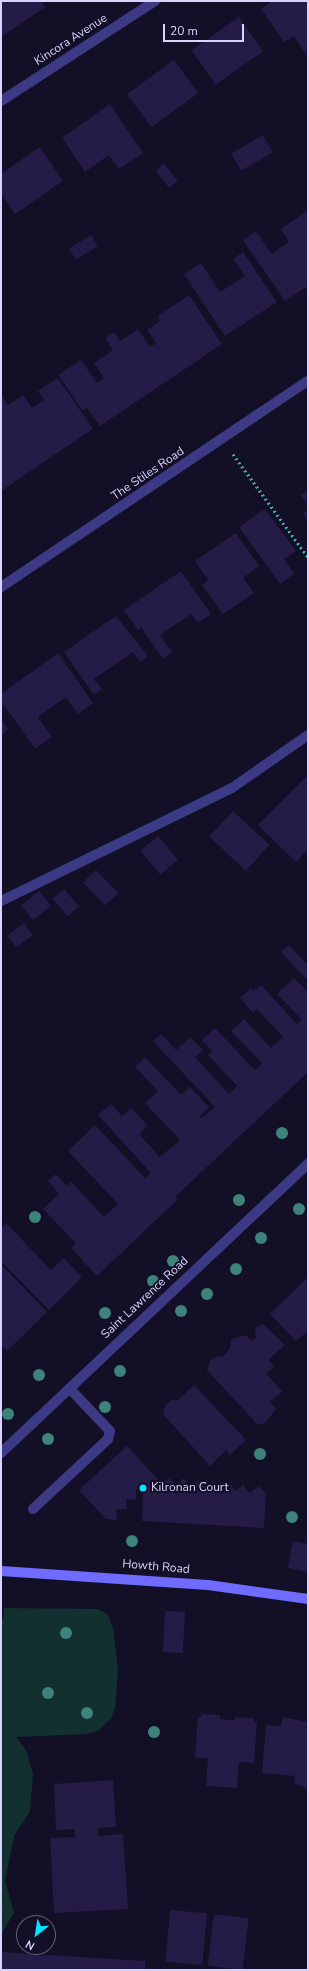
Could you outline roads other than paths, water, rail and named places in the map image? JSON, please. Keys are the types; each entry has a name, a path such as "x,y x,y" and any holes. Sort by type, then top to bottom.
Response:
{"main road":[{"name":"Howth Road","path":"1,1571 208,1585 308,1599"}],"street":[{"name":"Kincora Avenue","path":"1,101 155,1"},
{"name":"The Stiles Road","path":"1,587 223,440 308,381"},
{"path":"1,901 232,788 308,735"},
{"name":"Saint Lawrence Road","path":"1,1453 308,1164"},
{"path":"33,1509 108,1438 110,1431 69,1388"}],"place":[{"name":"Kilronan Court","path":"143,1488"}]}
